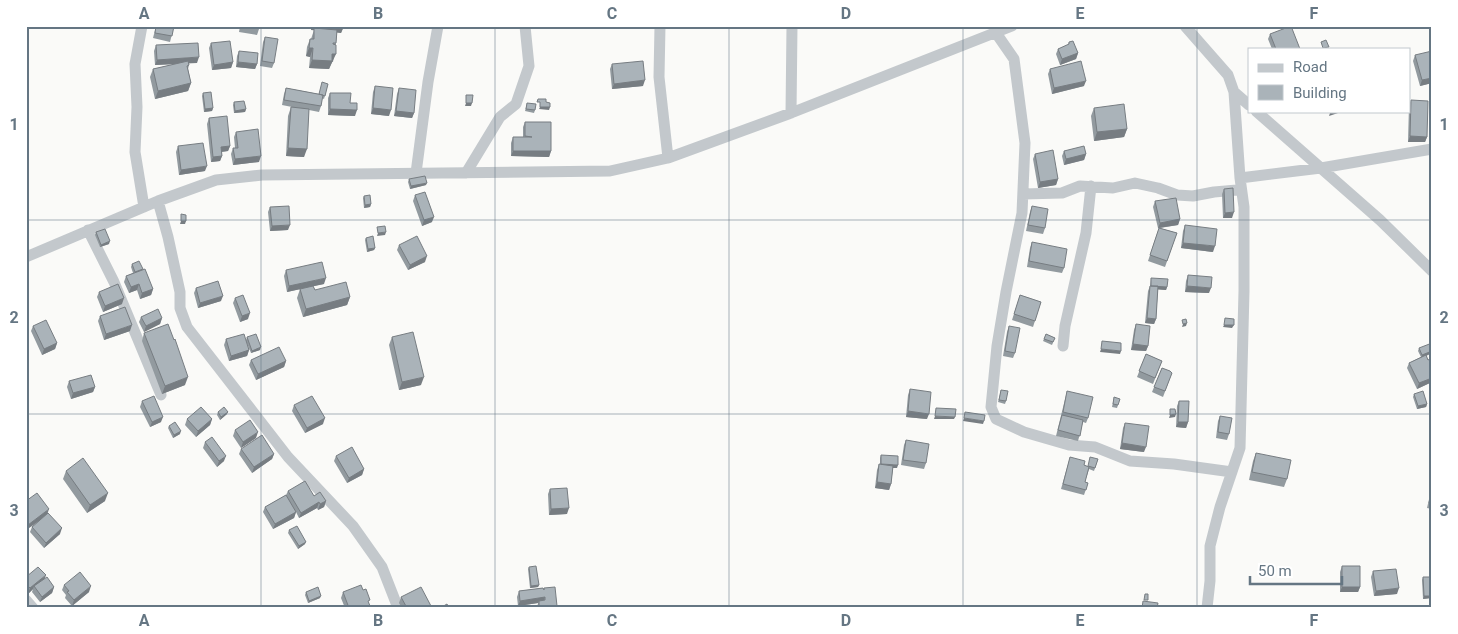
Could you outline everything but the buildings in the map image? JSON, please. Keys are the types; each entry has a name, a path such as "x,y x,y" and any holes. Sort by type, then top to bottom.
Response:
{"street":[{"path":"142,26 135,64 137,107 135,152 144,207"},
{"path":"416,173 428,82 438,26"},
{"path":"466,173 500,117 516,104 529,66 525,26"},
{"path":"660,26 659,77 668,158"},
{"path":"791,113 792,26"},
{"path":"26,257 158,201 216,180 262,175 610,171 668,158 791,113 1012,26"},
{"path":"1185,26 1228,75 1234,92 1240,184 1244,207 1240,448 1220,507 1210,546 1210,581 1207,608"},
{"path":"996,32 1014,59 1025,144 1022,213 997,346 991,407 996,419 1024,432 1069,445 1095,447 1130,461 1174,464 1232,472"},
{"path":"1234,92 1248,104"},
{"path":"1257,112 1380,220 1432,271"},
{"path":"1023,194 1062,193 1080,186 1113,188 1135,183 1158,188 1177,195 1193,196 1240,184 1321,168 1432,149"},
{"path":"1063,346 1065,326 1086,233 1091,186"},
{"path":"158,201 180,292 180,308 188,327 288,457 352,526 382,567 398,608"},
{"path":"88,230 114,282 161,395"},
{"path":"26,600 34,608"}]}
